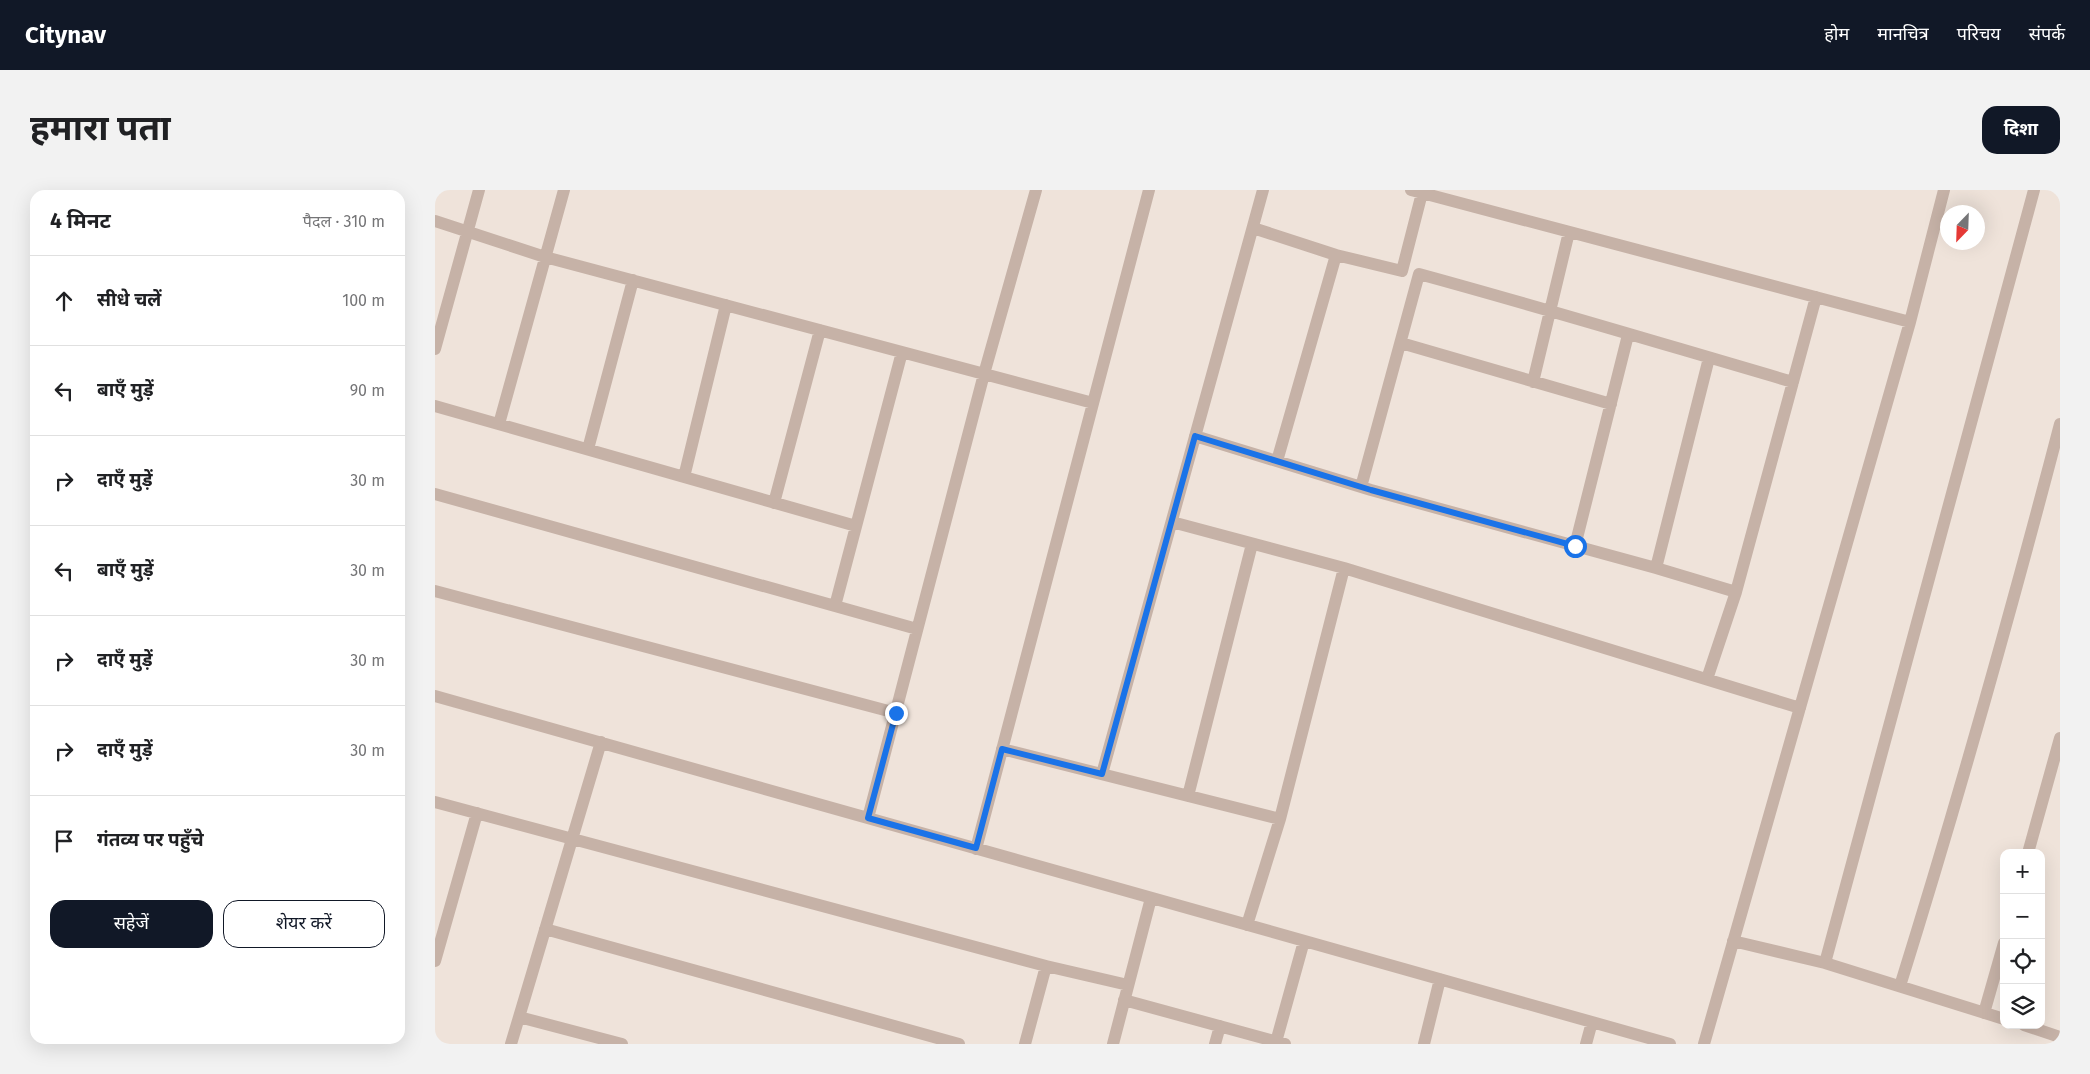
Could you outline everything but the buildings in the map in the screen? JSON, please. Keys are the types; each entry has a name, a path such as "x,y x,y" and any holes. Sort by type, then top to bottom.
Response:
{"street":[{"path":"435,349 479,190"},
{"path":"499,424 564,190"},
{"path":"868,818 984,374 1036,190"},
{"path":"976,848 1149,190"},
{"path":"1102,774 1263,190"},
{"path":"1704,1044 1910,322 1944,190"},
{"path":"1825,962 2034,190"},
{"path":"1253,228 1336,255 1402,271 1416,192 1439,194 1569,232 1910,322"},
{"path":"435,221 468,230 545,257 1093,403"},
{"path":"1533,382 1569,232"},
{"path":"1277,461 1336,255"},
{"path":"1361,487 1419,274 1550,310 1628,335 1793,382"},
{"path":"588,449 633,280"},
{"path":"1707,679 1736,592 1816,298"},
{"path":"684,477 726,305"},
{"path":"774,503 820,330"},
{"path":"1575,546 1628,335"},
{"path":"1401,343 1611,404"},
{"path":"835,606 902,352"},
{"path":"1656,568 1709,358"},
{"path":"435,406 856,526"},
{"path":"1900,986 2022,568 2060,424"},
{"path":"1195,436 1361,487 1656,568 1736,592"},
{"path":"435,494 917,629"},
{"path":"1172,522 1344,568 1800,708"},
{"path":"1187,796 1252,544"},
{"path":"1247,925 1281,819 1344,568"},
{"path":"435,591 896,713"},
{"path":"435,696 1670,1044"},
{"path":"2030,849 2060,738"},
{"path":"511,1044 601,742"},
{"path":"1002,749 1281,819"},
{"path":"435,802 1046,966 1128,985"},
{"path":"435,961 477,813"},
{"path":"1113,1044 1151,898"},
{"path":"545,929 959,1044"},
{"path":"1124,1000 1281,1043 1304,941"},
{"path":"1733,941 1825,962 2000,1018"},
{"path":"1984,1013 2000,957"},
{"path":"1025,1044 1046,966"},
{"path":"1424,1044 1440,979"},
{"path":"519,1017 622,1044"},
{"path":"1586,1044 1592,1022"},
{"path":"1215,1044 1220,1026"},
{"path":"2037,1029 2060,1036"}],"route":[{"path":"896,713 868,818 976,848 1002,749 1102,774 1195,436 1371,490 1575,546"}]}
